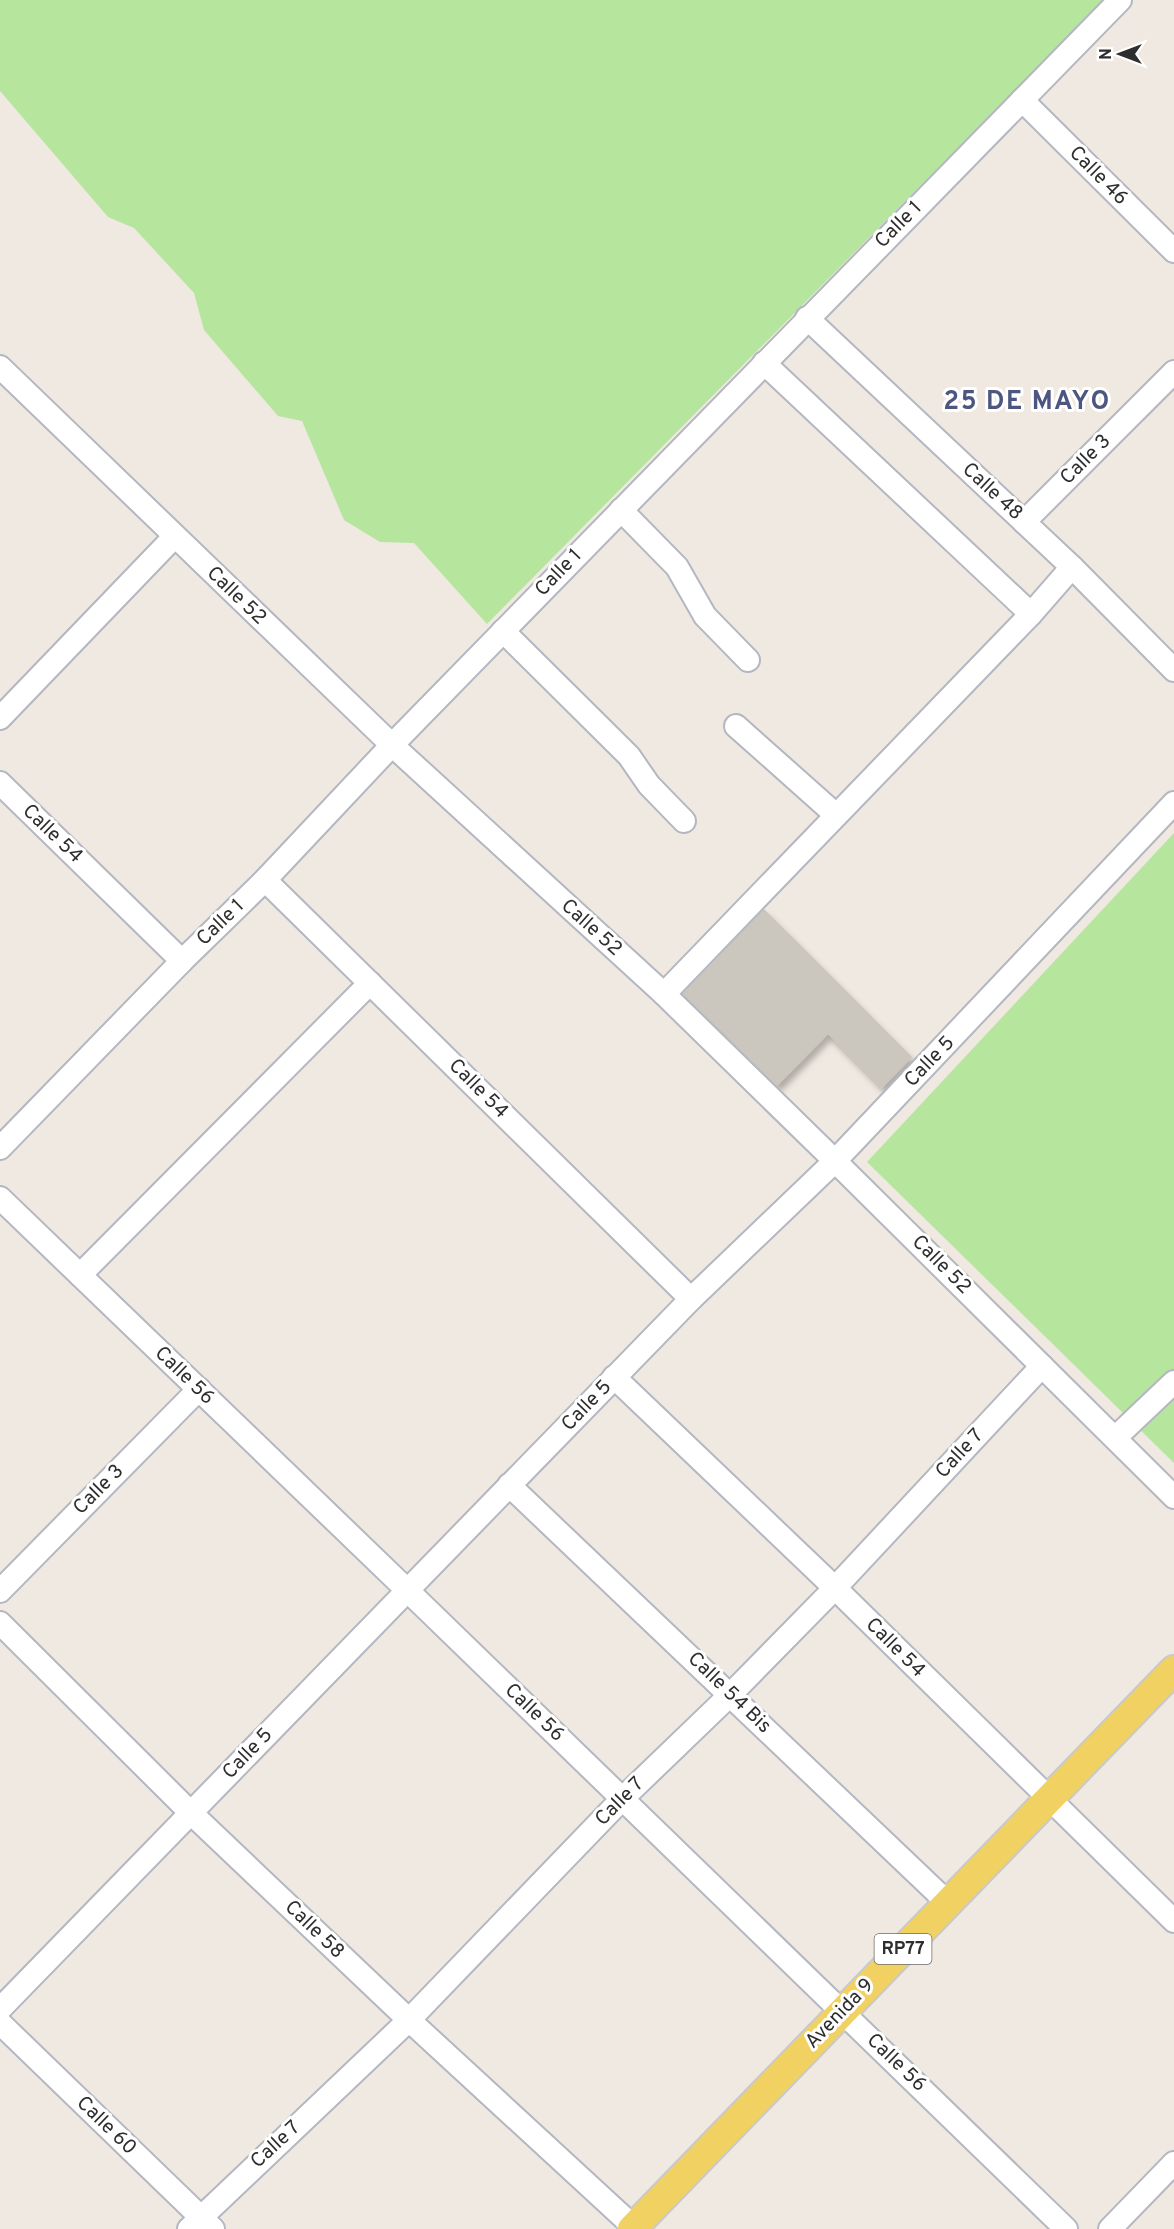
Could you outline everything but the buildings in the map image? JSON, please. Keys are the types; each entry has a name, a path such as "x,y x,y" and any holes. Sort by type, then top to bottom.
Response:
{"main road":[{"name":"Avenida 9","path":"640,2228 849,2018 1055,1805 1174,1670"},
{"name":"Avenida 9","path":"849,2018 948,1903 1174,1696"}],"street":[{"name":"Calle 1","path":"0,1148 182,961 265,880 392,745 1120,0"},
{"name":"Calle 46","path":"1022,100 1174,252"},
{"name":"Calle 48","path":"807,318 1072,567 1174,670"},
{"path":"764,363 1031,614"},
{"name":"Calle 52","path":"0,367 392,745 664,994 1174,1497"},
{"name":"Calle 3","path":"1024,522 1174,372"},
{"path":"621,510 677,567 705,616 748,660"},
{"path":"0,718 175,536"},
{"path":"664,994 1031,614 1072,567"},
{"path":"503,631 629,756 649,785 684,821"},
{"path":"736,726 836,815"},
{"name":"Calle 54","path":"0,783 182,961"},
{"name":"Calle 5","path":"0,2009 614,1377 691,1299 835,1161 1174,803"},
{"name":"Calle 54","path":"265,880 691,1299"},
{"path":"80,1275 370,983"},
{"name":"Calle 56","path":"0,1198 623,1798 1066,2229"},
{"name":"Calle 7","path":"201,2225 409,2020 623,1798 731,1694 835,1588 1042,1366"},
{"name":"Calle 54","path":"614,1377 835,1588 1174,1921"},
{"path":"1114,1438 1174,1382"},
{"name":"Calle 3","path":"0,1591 199,1389"},
{"name":"Calle 54 Bis","path":"509,1485 948,1903"},
{"name":"Calle 58","path":"0,1623 191,1813 409,2020 640,2228"},
{"name":"Calle 60","path":"0,2024 201,2225"},
{"path":"1110,2229 1174,2163"}],"green space":[{"path":"0,0 1104,0 487,624 414,543 380,542 344,520 302,421 278,416 204,330 194,293 134,228 108,217 0,91"},
{"path":"1174,833 1174,1463 867,1162"}],"district":[{"name":"25 DE MAYO","path":"1027,402"}]}
